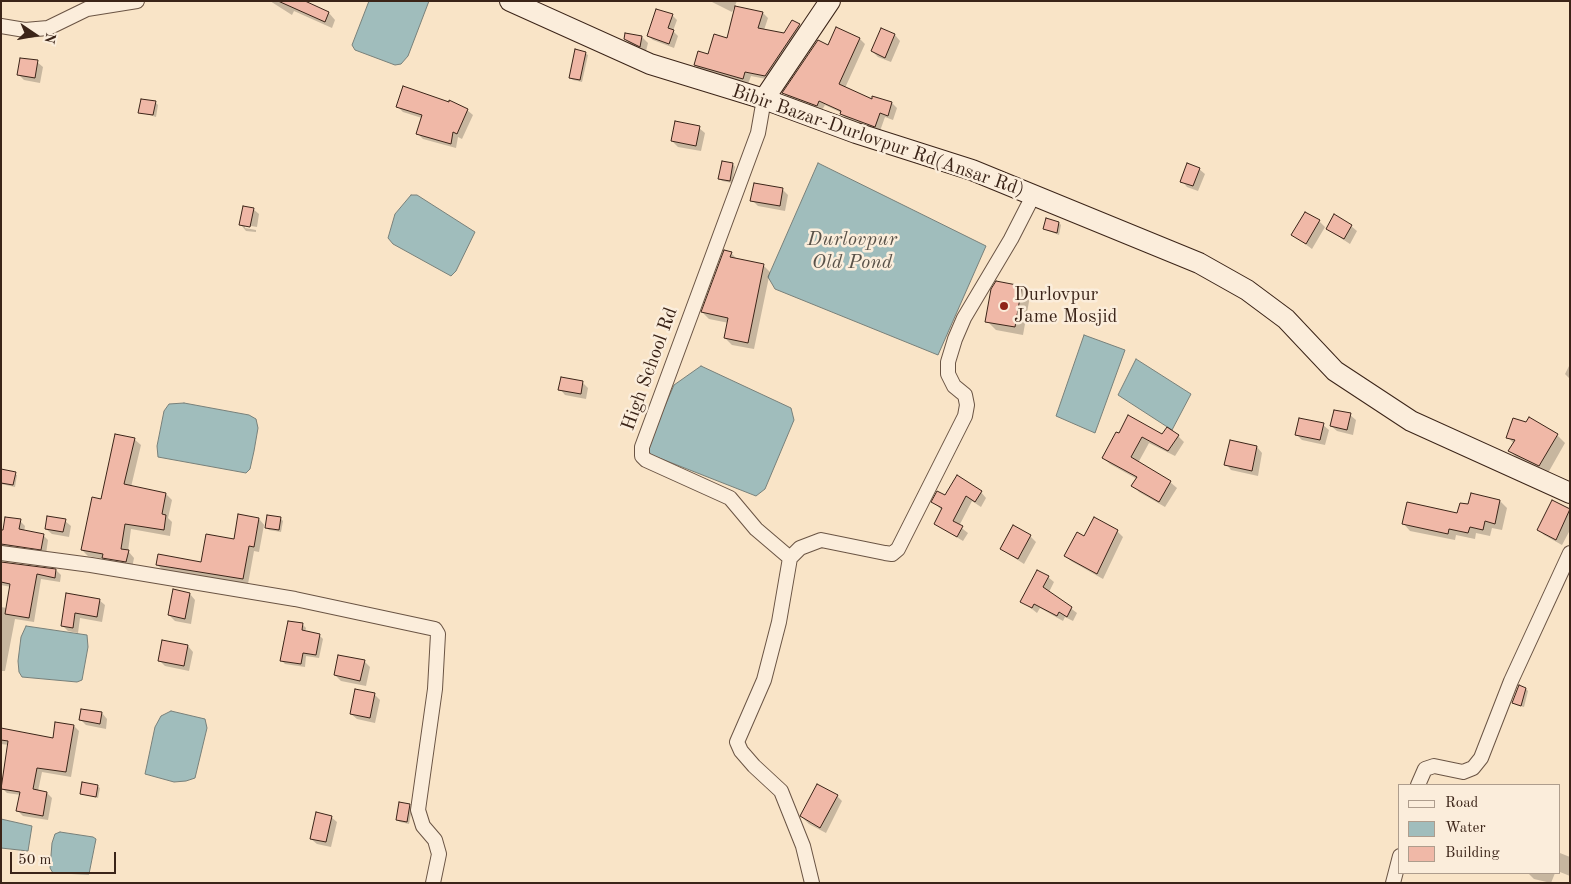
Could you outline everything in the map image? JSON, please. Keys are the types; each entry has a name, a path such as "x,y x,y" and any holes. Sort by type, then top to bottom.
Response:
{"street":[{"path":"1,26 25,30 48,28 87,9 138,1"},
{"name":"Bibir Bazar-Durlovpur Rd(Ansar Rd)","path":"510,1 650,64 764,98 856,133 972,170 1199,263 1246,290 1286,319 1335,371 1411,421 1570,493"},
{"path":"764,98 830,1"},
{"name":"High School Rd","path":"764,98 758,133 642,447 642,456 646,460 730,498 756,529 790,558"},
{"path":"812,883 803,846 781,791 740,752 737,742 764,680 779,622 790,558 800,548 821,540 892,554 898,549 965,416 967,404 965,395 954,386 948,374 948,362 955,339 964,318 1011,239 1033,196"},
{"path":"1,553 91,565 295,599 435,629 438,634 435,688 418,810 423,826 435,840 439,854 433,883"},
{"path":"1418,784 1425,769 1434,766 1463,772 1473,768 1480,758 1511,680 1570,553"},
{"path":"1393,883 1398,864"}],"water":[{"path":"369,1 429,1 408,56 401,64 395,65 355,50 352,45"},
{"name":"Durlovpur Old Pond","path":"818,163 986,246 938,355 775,289 768,277"},
{"path":"411,195 417,195 475,232 456,271 451,276 393,244 388,238 395,214"},
{"path":"1084,335 1125,350 1095,433 1056,416"},
{"path":"1136,359 1191,394 1172,430 1118,395"},
{"path":"701,366 791,408 794,420 765,489 756,496 649,454 649,443 674,385"},
{"path":"184,403 249,415 256,419 258,428 254,451 250,469 246,473 158,457 157,446 164,411 169,404"},
{"path":"26,626 87,635 88,647 82,680 77,682 22,677 19,672 18,661 21,637"},
{"path":"171,711 205,719 207,728 195,778 186,781 174,782 145,774 155,727 161,716"},
{"path":"1,819 32,826 28,851 1,848"},
{"path":"60,832 96,839 89,874 53,873 50,868 52,843 55,834"}],"building":[{"path":"278,1 305,1 329,12 325,22"},
{"path":"735,6 763,12 758,28 784,33 792,20 800,24 765,76 745,72 743,79 694,65 698,51 708,54 714,34 727,38"},
{"path":"656,9 673,14 668,28 674,30 669,44 647,36"},
{"path":"836,27 860,38 839,84 872,99 872,96 892,102 888,116 880,113 875,127 840,114 841,111 819,101 817,106 782,93 818,40 828,45"},
{"path":"881,28 895,34 885,58 871,51"},
{"path":"625,33 642,36 640,47 624,39"},
{"path":"575,49 586,52 580,80 569,78"},
{"path":"20,58 38,60 35,78 17,75"},
{"path":"403,86 449,102 449,100 468,109 457,134 453,132 451,144 416,134 422,115 396,107"},
{"path":"141,99 156,101 153,115 138,113"},
{"path":"675,121 700,126 696,146 671,141"},
{"path":"722,161 733,163 730,181 718,179"},
{"path":"1187,163 1200,168 1193,186 1180,182"},
{"path":"754,183 783,188 780,206 750,201"},
{"path":"243,206 254,208 250,227 239,225"},
{"path":"1305,212 1320,220 1306,244 1291,235"},
{"path":"1334,214 1352,225 1344,239 1326,229"},
{"path":"1046,218 1059,222 1057,233 1043,229"},
{"path":"724,250 732,252 730,257 764,264 748,343 724,338 728,318 701,312"},
{"path":"996,281 1022,286 1015,327 985,322 991,289"},
{"path":"561,377 583,381 581,394 558,390"},
{"path":"1334,410 1351,413 1347,430 1330,426"},
{"path":"1128,415 1162,434 1167,427 1179,435 1168,451 1142,437 1131,457 1171,481 1159,502 1131,486 1137,477 1102,458 1116,432 1119,433"},
{"path":"1529,417 1558,434 1539,466 1508,451 1515,440 1506,438 1513,418 1526,422"},
{"path":"1299,418 1324,423 1320,440 1295,435"},
{"path":"115,434 135,438 124,484 166,493 162,514 166,515 164,530 125,524 121,549 129,550 126,562 102,558 103,554 81,550 92,497 101,499"},
{"path":"1230,440 1257,446 1252,471 1224,465"},
{"path":"1,469 16,472 13,485 1,483"},
{"path":"957,475 982,491 975,502 966,496 953,521 963,526 957,537 934,524 942,508 931,502 937,491 945,495"},
{"path":"1471,493 1500,500 1495,524 1485,521 1483,530 1470,527 1468,533 1449,529 1448,534 1402,524 1407,502 1457,513 1460,503 1468,504"},
{"path":"1552,500 1570,509 1556,540 1537,530"},
{"path":"238,514 259,518 254,547 249,546 243,579 156,565 158,554 201,562 206,534 234,539"},
{"path":"267,515 281,517 279,530 265,528"},
{"path":"47,516 66,519 63,532 45,529"},
{"path":"5,517 21,519 19,529 44,534 41,550 1,544 1,530 3,530"},
{"path":"1094,517 1118,530 1097,574 1064,556 1077,532 1084,536"},
{"path":"1013,525 1031,535 1018,559 1000,549"},
{"path":"1,562 56,569 55,578 37,574 29,618 5,614 10,584 1,582"},
{"path":"1037,570 1049,576 1043,587 1072,607 1067,617 1059,612 1057,616 1034,604 1032,608 1020,602"},
{"path":"173,589 190,593 185,619 168,615"},
{"path":"66,593 100,599 97,617 75,613 73,628 61,626"},
{"path":"288,621 303,623 302,630 320,634 316,655 303,653 301,664 280,661"},
{"path":"162,640 188,645 184,666 158,661"},
{"path":"338,655 365,660 360,681 334,675"},
{"path":"1519,685 1526,688 1521,706 1512,703"},
{"path":"355,689 375,693 370,718 350,714"},
{"path":"81,709 102,712 100,724 79,720"},
{"path":"55,722 74,725 66,772 37,768 33,789 47,792 43,816 16,811 20,792 1,789 8,741 1,740 1,728 53,738"},
{"path":"82,782 98,785 96,797 80,794"},
{"path":"817,784 838,795 820,828 800,816"},
{"path":"399,802 410,804 407,822 396,820"},
{"path":"316,812 332,816 326,842 310,839"}],"place":[{"name":"Durlovpur Jame Mosjid","path":"1004,306"}]}
